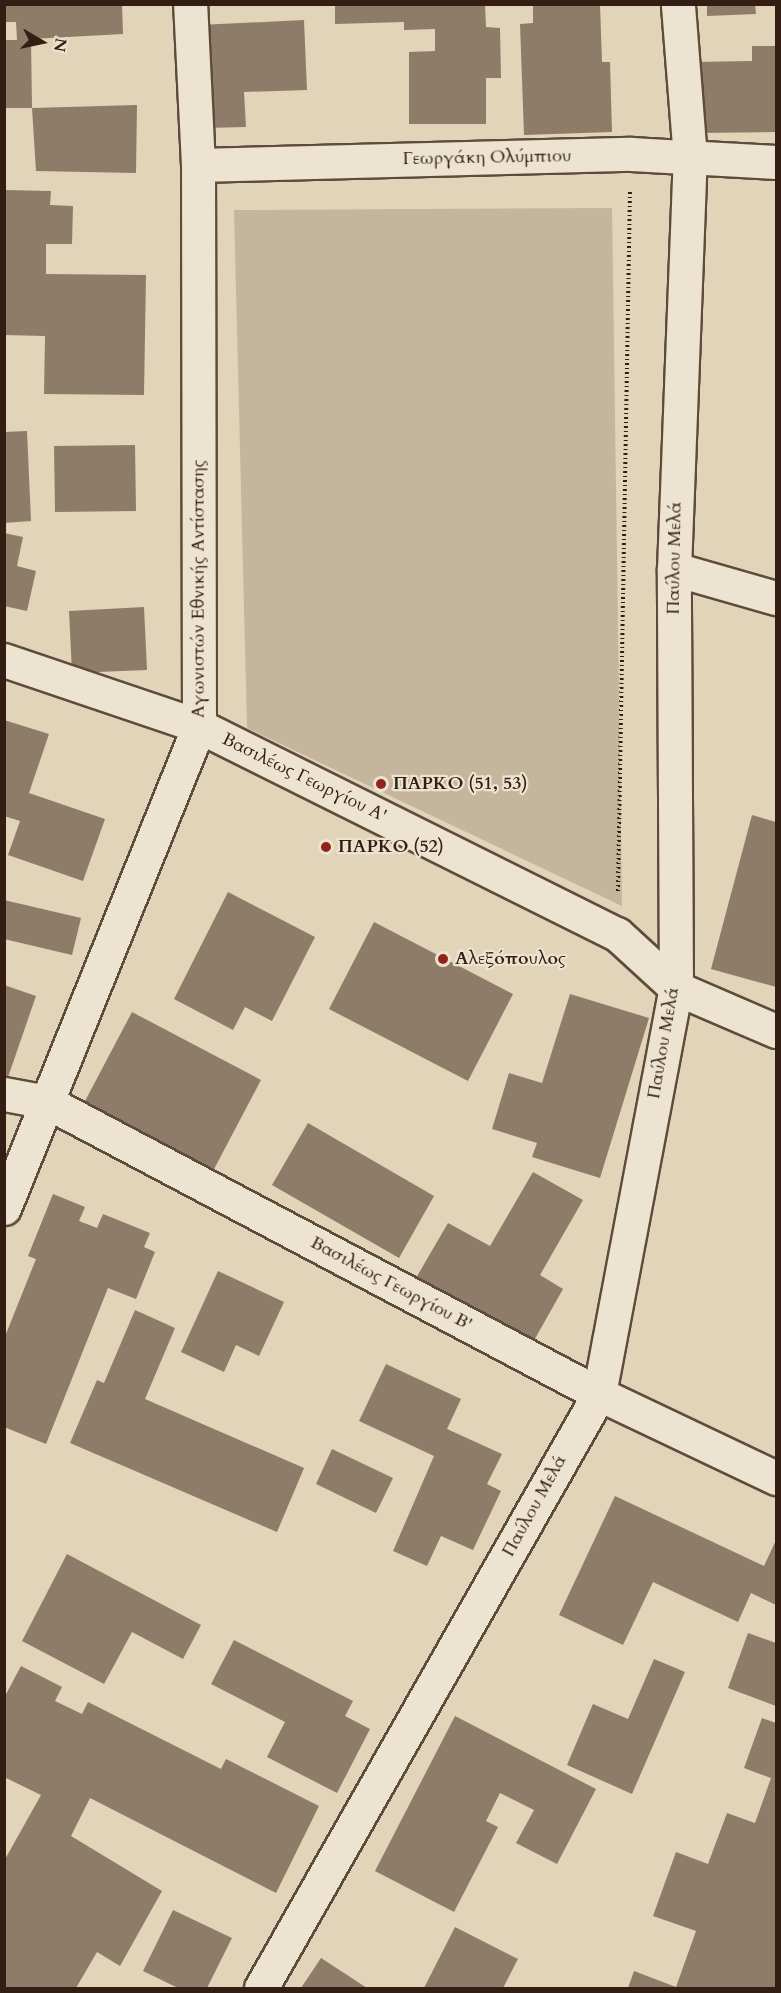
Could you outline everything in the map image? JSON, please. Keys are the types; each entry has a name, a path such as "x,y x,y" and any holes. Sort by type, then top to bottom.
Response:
{"street":[{"name":"Αγωνιστών Εθνικής Αντίστασης","path":"4,1208 199,726 198,165 190,4"},
{"name":"Παύλου Μελά","path":"261,1989 599,1394 676,988 674,569 690,158 678,4"},
{"name":"Γεωργάκη Ολύμπιου","path":"198,165 631,154 777,162"},
{"path":"674,569 777,598"},
{"name":"Βασιλέως Γεωργίου Α'","path":"4,660 199,726 617,934 676,988 777,1031"},
{"name":"Βασιλέως Γεωργίου Β'","path":"4,1094 47,1102 599,1394 777,1478"}],"path":[{"path":"617,934 631,154"}],"shaded area":[{"path":"612,208 622,906 247,728 234,210"}],"building":[{"path":"4,4 122,4 123,34 31,39 32,108 6,108 4,40 17,40 16,22 4,22"},
{"path":"335,4 485,4 486,27 500,28 501,78 486,78 486,124 409,124 409,52 435,51 435,29 404,30 404,22 335,24"},
{"path":"533,4 600,4 602,62 610,62 612,132 524,135 520,24 533,23"},
{"path":"707,4 755,4 756,14 707,16"},
{"path":"304,20 307,90 244,92 246,127 203,128 199,25"},
{"path":"752,46 776,46 776,132 694,133 693,62 752,61"},
{"path":"137,105 136,173 36,171 32,108"},
{"path":"4,190 51,191 50,205 73,206 72,244 46,244 46,274 146,275 144,395 44,394 45,336 4,335"},
{"path":"27,431 31,521 4,523 4,432"},
{"path":"135,445 136,511 55,512 54,446"},
{"path":"4,533 23,537 17,566 36,571 27,611 4,606"},
{"path":"144,607 147,670 72,673 69,611"},
{"path":"4,720 49,734 29,793 105,819 83,881 8,855 20,821 4,816"},
{"path":"752,815 776,822 776,987 711,969"},
{"path":"228,892 315,937 272,1021 245,1007 233,1030 174,999"},
{"path":"4,900 81,918 72,955 4,939"},
{"path":"374,922 513,994 468,1081 329,1009"},
{"path":"4,985 36,996 7,1080 4,1079"},
{"path":"570,994 649,1018 600,1178 532,1157 537,1143 492,1129 509,1073 542,1083"},
{"path":"132,1012 261,1080 213,1171 84,1103"},
{"path":"308,1123 434,1196 399,1258 272,1185"},
{"path":"533,1172 583,1200 540,1275 563,1289 532,1344 416,1278 448,1223 490,1246"},
{"path":"53,1194 85,1207 79,1221 97,1228 103,1214 150,1233 144,1247 155,1252 136,1299 108,1288 46,1444 4,1427 4,1339 36,1259 28,1256"},
{"path":"218,1271 284,1302 259,1356 236,1345 224,1372 181,1352"},
{"path":"135,1310 175,1328 145,1399 304,1468 277,1532 70,1443 97,1380 104,1383"},
{"path":"386,1364 461,1399 447,1429 502,1454 487,1484 501,1491 473,1550 441,1536 427,1566 393,1551 434,1456 359,1421"},
{"path":"332,1449 393,1478 376,1513 316,1484"},
{"path":"615,1496 764,1566 776,1540 776,1605 751,1593 738,1622 653,1582 623,1645 559,1615"},
{"path":"67,1554 201,1625 183,1659 132,1632 104,1684 22,1641"},
{"path":"748,1633 776,1643 776,1706 728,1688"},
{"path":"234,1640 353,1701 345,1716 370,1729 337,1793 267,1757 285,1722 211,1684"},
{"path":"654,1659 685,1672 632,1794 567,1765 593,1704 628,1719"},
{"path":"21,1666 62,1687 55,1701 82,1714 88,1702 221,1769 226,1759 319,1806 276,1893 90,1798 71,1836 162,1891 120,1966 97,1952 76,1988 9,1988 4,1986 4,1861 41,1795 4,1777 4,1698"},
{"path":"455,1716 596,1789 557,1864 516,1843 534,1810 500,1793 486,1821 498,1827 454,1912 375,1871"},
{"path":"762,1718 776,1723 776,1988 628,1988 634,1971 676,1987 696,1931 653,1916 676,1852 708,1864 727,1813 755,1823 771,1778 744,1768"},
{"path":"173,1910 232,1938 207,1988 178,1988 143,1971"},
{"path":"455,1927 518,1959 503,1988 424,1988"},
{"path":"321,1958 367,1988 301,1988"}],"place":[{"name":"ΠΑΡΚΟ (51, 53)","path":"381,784"},
{"name":"ΠΑΡΚΟ (52)","path":"326,847"},
{"name":"Αλεξόπουλος","path":"443,959"}]}
